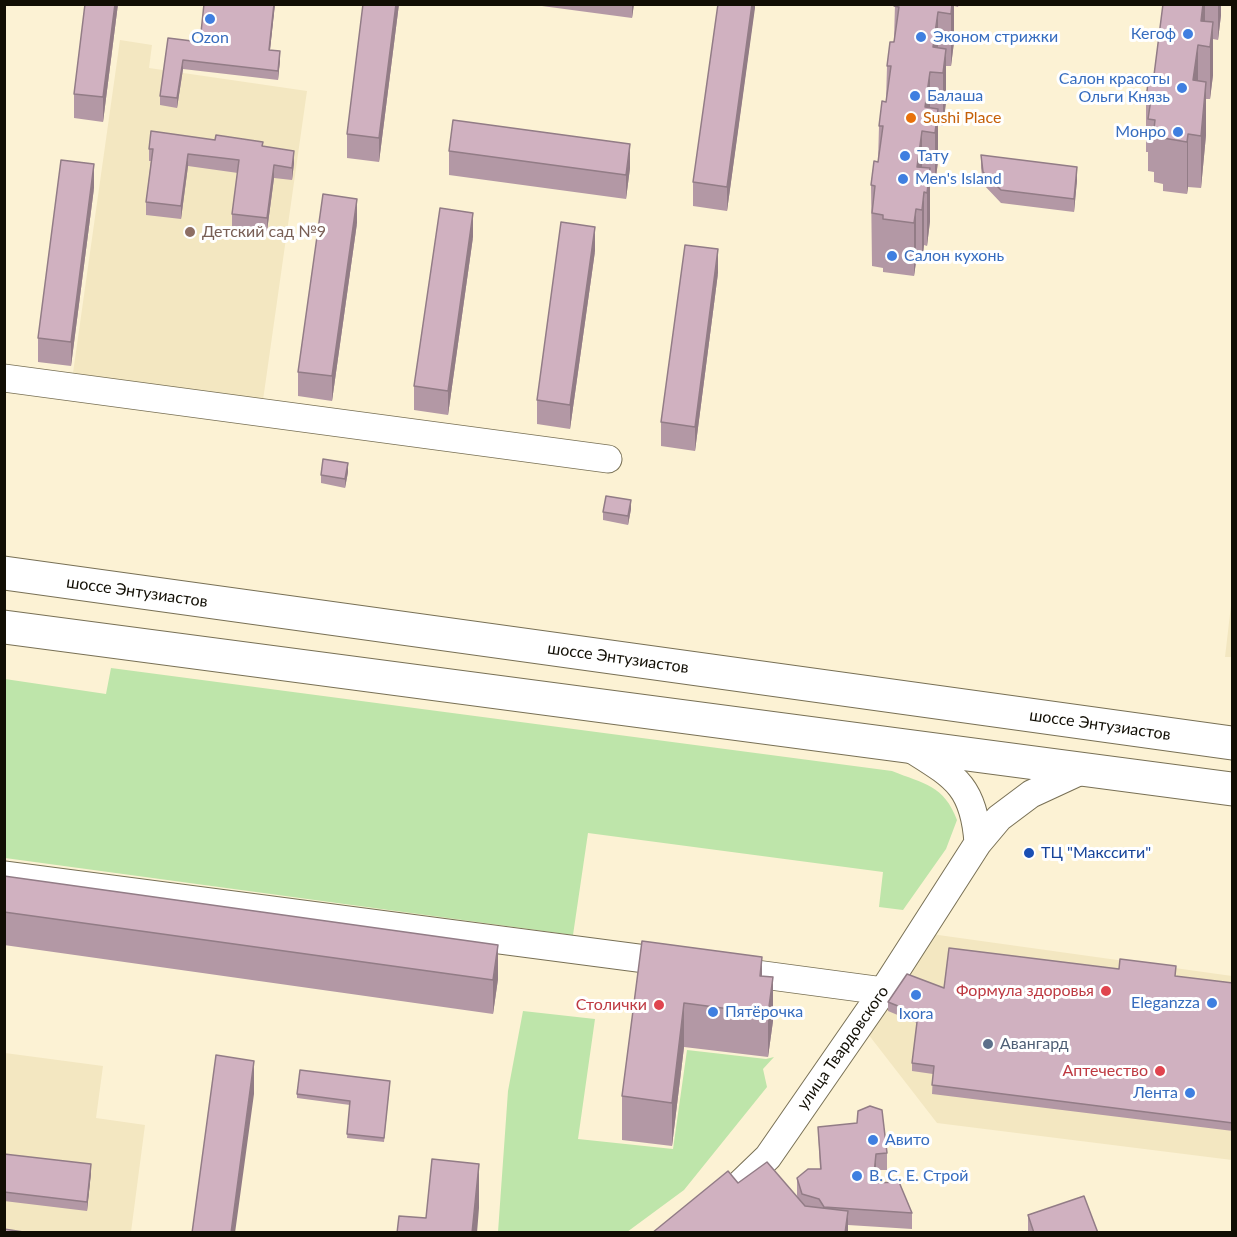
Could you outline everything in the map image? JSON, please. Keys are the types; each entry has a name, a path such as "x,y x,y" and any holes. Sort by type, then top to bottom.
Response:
{"highway":[{"name":"шоссе Энтузиастов","path":"4,573 1233,743"},
{"path":"4,627 902,743 1233,789"}],"street":[{"path":"4,378 608,459"},
{"path":"902,743 932,762 965,789 976,815 978,843"},
{"name":"улица Твардовского","path":"684,1233 712,1211 768,1157 883,991 978,843 1006,811 1032,794 1085,769"},
{"path":"4,874 883,991"}],"shaded area":[{"name":"Детский сад №9","path":"120,40 152,45 149,68 307,91 263,400 73,373"},
{"path":"1232,597 1232,657 1225,657"},
{"path":"924,933 1232,976 1232,1160 937,1123 868,1034"},
{"path":"5,1053 103,1066 96,1118 145,1125 131,1232 5,1232"}],"green space":[{"path":"111,668 892,771 932,787 946,799 957,820 946,849 903,910 879,907 883,872 588,833 573,935 5,858 5,679 106,694"},
{"path":"523,1011 595,1019 578,1139 673,1149 687,1050 766,1059 774,1057 763,1069 767,1087 684,1190 627,1232 498,1232 508,1091"}],"building":[{"path":"85,4 115,4 103,97 74,94"},
{"path":"204,4 274,4 269,50 280,51 278,71 183,60 177,98 160,96 168,38 200,42"},
{"path":"363,4 396,4 379,138 347,134"},
{"path":"718,4 752,4 727,187 693,182"},
{"path":"895,4 952,4 951,14 938,12 933,47 946,49 943,73 930,72 925,107 938,109 935,133 922,131 917,167 930,168 927,193 924,192 922,210 916,209 914,223 883,219 883,215 872,213 875,186 871,185 874,161 878,162 883,126 879,126 882,101 886,102 891,66 887,66 890,42 894,42 899,7 894,6"},
{"path":"1163,4 1203,4 1201,21 1213,22 1210,47 1198,45 1193,80 1206,82 1201,136 1188,134 1187,142 1163,138 1164,131 1154,129 1155,120 1148,119 1151,99 1146,99 1149,75 1154,75"},
{"path":"453,120 630,144 626,175 449,151"},
{"path":"151,131 215,140 216,135 263,142 262,146 294,151 292,168 274,165 267,218 232,214 239,160 188,154 181,206 146,202 153,149 149,149"},
{"path":"981,155 1077,167 1074,199 1001,190 983,172"},
{"path":"61,160 94,164 71,342 38,338"},
{"path":"323,194 357,199 332,376 298,372"},
{"path":"440,208 473,213 448,391 414,386"},
{"path":"561,222 595,227 570,405 537,400"},
{"path":"685,245 718,249 695,427 661,422"},
{"path":"323,459 348,463 345,479 321,475"},
{"path":"606,496 631,500 628,516 603,512"},
{"path":"4,876 498,945 493,980 4,912"},
{"path":"642,941 762,957 760,976 773,977 768,1014 684,1003 672,1103 622,1096"},
{"path":"949,948 1119,969 1120,959 1176,966 1175,976 1233,983 1233,1123 932,1085 934,1066 912,1063 918,1014 888,1002 907,974 944,988"},
{"path":"216,1055 254,1061 231,1233 192,1233"},
{"path":"300,1070 390,1081 384,1138 347,1134 350,1101 297,1094"},
{"path":"870,1106 882,1110 887,1153 876,1154 873,1183 899,1182 912,1213 824,1207 819,1199 802,1194 797,1178 808,1169 821,1169 818,1127 857,1123 858,1111"},
{"path":"4,1154 91,1164 87,1202 4,1192"},
{"path":"432,1159 479,1164 472,1233 397,1233 399,1216 426,1218"},
{"path":"767,1162 805,1206 848,1211 845,1233 652,1233 728,1171 738,1183"},
{"path":"1084,1196 1098,1233 1034,1233 1028,1215"},
{"path":"4,1229 30,1233 4,1233"}],"place":[{"name":"Ozon","path":"210,19"},
{"name":"Кегоф","path":"1188,34"},
{"name":"Эконом стрижки","path":"921,37"},
{"name":"Салон красоты Ольги Князь","path":"1182,88"},
{"name":"Балаша","path":"915,96"},
{"name":"Sushi Place","path":"911,118"},
{"name":"Монро","path":"1178,132"},
{"name":"Тату","path":"905,156"},
{"name":"Men's Island","path":"903,179"},
{"name":"Детский сад №9","path":"190,232"},
{"name":"Салон кухонь","path":"892,256"},
{"name":"ТЦ \"Макссити\"","path":"1029,853"},
{"name":"Формула здоровья","path":"1106,991"},
{"name":"Ixora","path":"916,995"},
{"name":"Eleganzza","path":"1212,1003"},
{"name":"Столички","path":"659,1005"},
{"name":"Пятёрочка","path":"713,1012"},
{"name":"Авангард","path":"988,1044"},
{"name":"Аптечество","path":"1160,1071"},
{"name":"Лента","path":"1190,1093"},
{"name":"Авито","path":"873,1140"},
{"name":"В. С. Е. Строй","path":"857,1176"}]}
